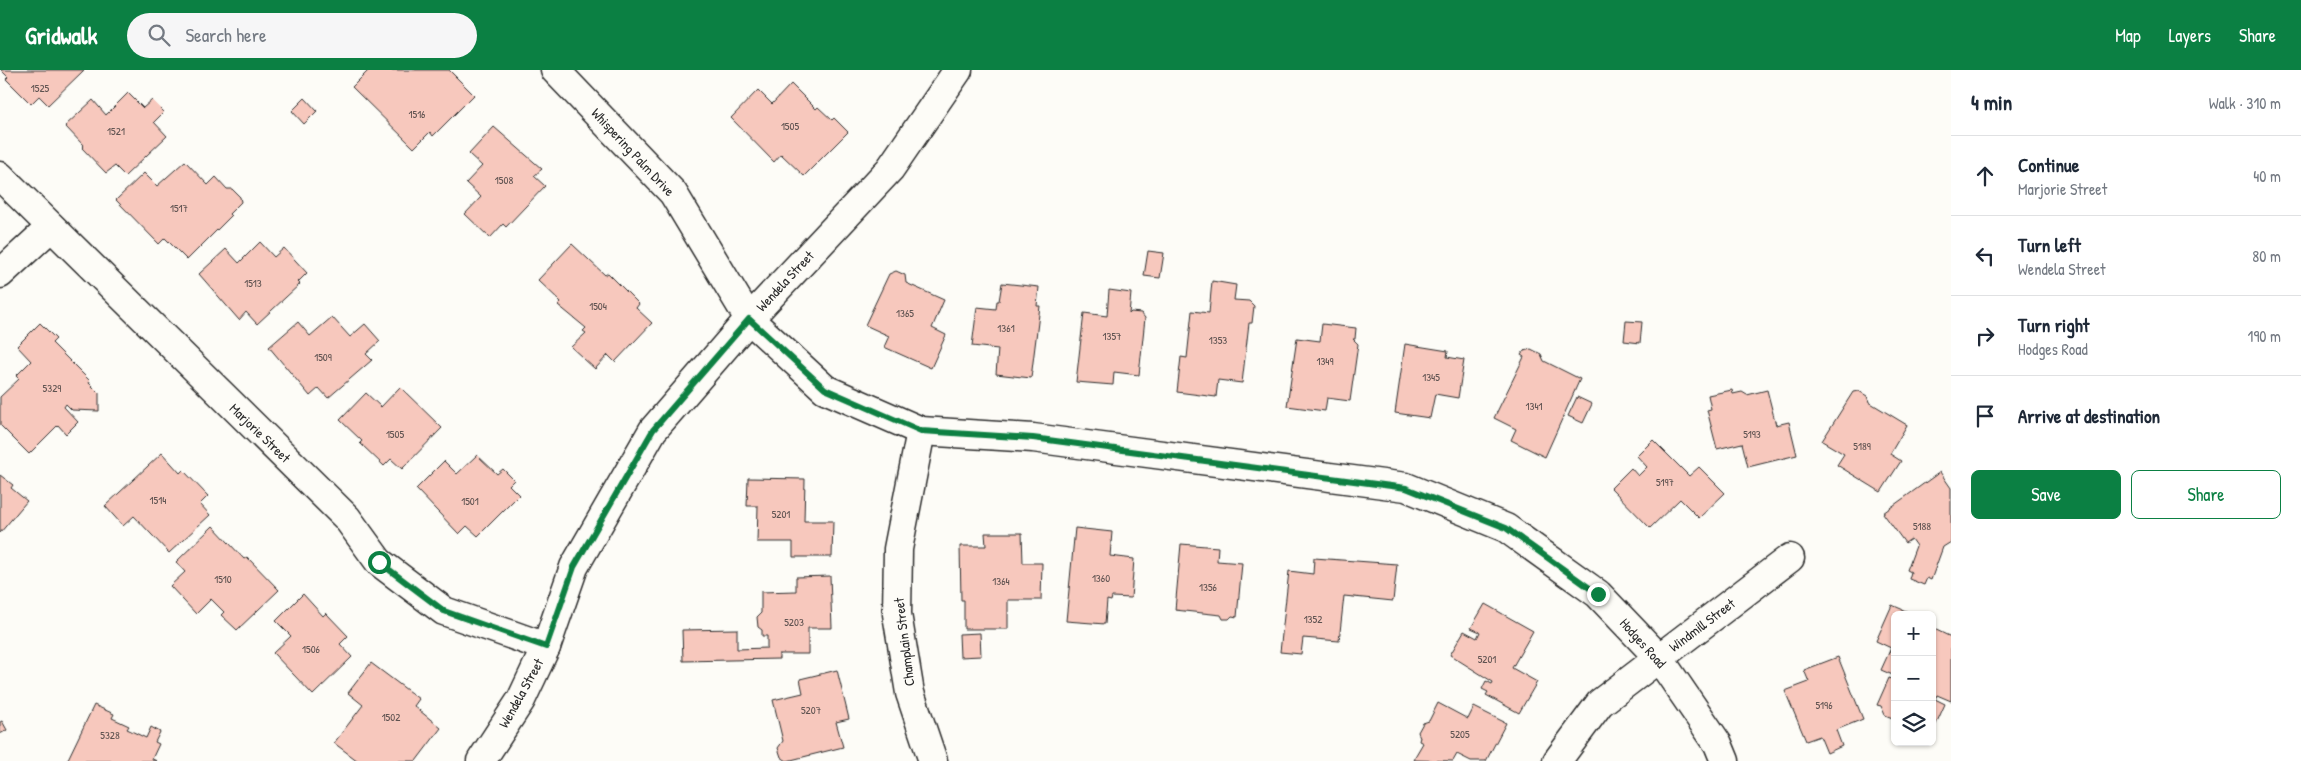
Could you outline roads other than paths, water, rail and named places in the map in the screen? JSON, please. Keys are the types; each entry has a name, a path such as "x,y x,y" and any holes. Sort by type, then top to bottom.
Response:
{"street":[{"name":"Whispering Palm Drive","path":"556,70 673,193 749,319"},
{"name":"Wendela Street","path":"481,761 521,700 546,647 574,567 653,430 749,319 890,169 958,70"},
{"name":"Marjorie Street","path":"0,176 347,518 379,562 444,611 546,647"},
{"path":"0,274 51,227"},
{"name":"Hodges Road","path":"749,319 825,389 921,431 1033,438 1406,488 1506,528 1598,594 1659,658 1718,744 1725,761"},
{"name":"Champlain Street","path":"921,431 898,549 897,614 910,693 933,761"},
{"name":"Windmill Street","path":"1557,761 1600,703 1790,558"}]}
